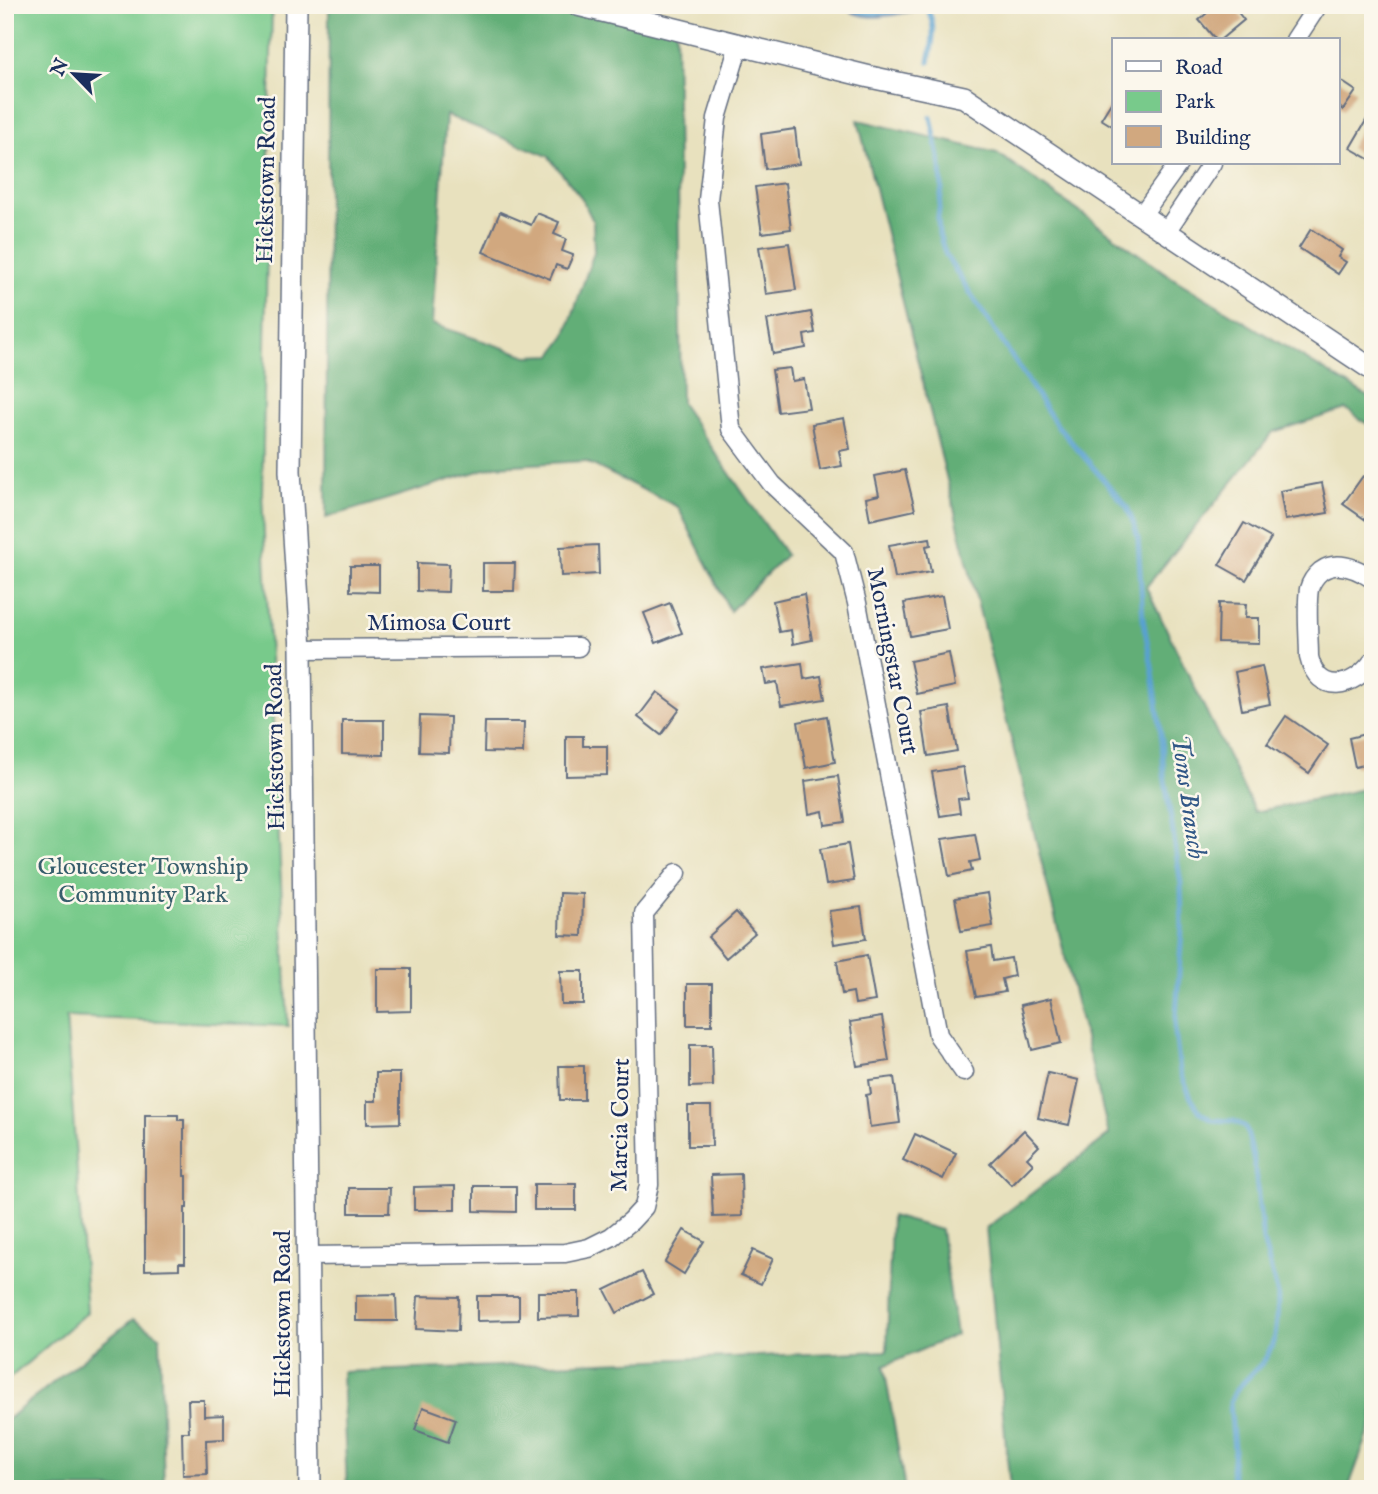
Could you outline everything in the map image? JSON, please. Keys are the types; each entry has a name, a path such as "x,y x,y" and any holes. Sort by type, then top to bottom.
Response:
{"street":[{"name":"Hickstown Road","path":"296,5 290,471 301,649 310,1489"},
{"path":"578,5 870,78 964,97 1373,370"},
{"path":"1297,36 1318,5"},
{"name":"Morningstar Court","path":"738,45 717,118 708,200 731,429 772,484 844,551 858,603 938,1035 964,1072"},
{"path":"1141,216 1178,164"},
{"path":"1165,233 1211,164"},
{"path":"1373,579 1344,566 1327,568 1312,582 1309,596 1309,657 1319,678 1333,684 1346,682 1362,674 1373,661"},
{"name":"Mimosa Court","path":"301,649 578,646"},
{"name":"Marcia Court","path":"308,1256 565,1253 589,1248 611,1237 631,1221 643,1206 649,1185 644,913 677,873"}],"green space":[{"name":"Gloucester Township Community Park","path":"5,5 272,5 262,493 288,1026 66,1017 87,1312 5,1382"},
{"path":"329,5 580,5 676,28 681,403 786,555 730,611 678,507 585,461 495,466 326,518","holes":["446,115 548,156 581,197 593,221 594,252 565,337 552,355 528,356 432,324"]},
{"path":"858,120 997,153 1171,277 1373,400 1373,428 1346,409 1273,432 1146,587 1255,812 1373,787 1373,1421 1348,1489 1010,1489 986,1228 1109,1135"},
{"path":"891,1216 941,1230 956,1335 884,1366 905,1489 347,1489 342,1372 887,1351"},
{"path":"133,1319 160,1336 164,1489 5,1489 5,1421"}],"water":[{"path":"842,5 934,5 895,15 872,16 861,15"}],"building":[{"path":"1216,5 1232,5 1244,20 1222,38 1214,38 1199,20"},
{"path":"1340,80 1356,91 1343,110 1340,108"},
{"path":"1112,101 1112,126 1101,119"},
{"path":"1371,112 1373,113 1373,161 1350,148"},
{"path":"795,129 799,164 765,169 761,134"},
{"path":"785,183 791,229 762,233 755,187"},
{"path":"500,212 531,225 537,213 559,222 554,234 566,239 562,251 573,255 567,269 556,265 550,279 483,252"},
{"path":"1311,229 1342,250 1338,257 1346,262 1338,274 1299,248"},
{"path":"789,243 796,290 766,294 759,247"},
{"path":"811,312 815,333 804,335 806,348 773,354 767,320"},
{"path":"790,368 792,381 804,379 809,408 778,412 772,370"},
{"path":"844,418 850,449 839,451 842,466 820,470 812,424"},
{"path":"905,470 915,510 870,520 866,498 879,495 875,476"},
{"path":"1363,476 1373,483 1373,525 1343,504"},
{"path":"1322,483 1328,513 1285,520 1280,491"},
{"path":"1244,523 1271,538 1246,580 1219,565"},
{"path":"930,538 931,545 926,546 931,572 895,578 889,545"},
{"path":"598,545 599,574 561,576 560,547"},
{"path":"417,563 449,564 448,592 417,591"},
{"path":"483,563 515,563 514,591 483,591"},
{"path":"350,566 379,566 379,592 350,591"},
{"path":"804,594 812,640 793,644 791,630 779,632 773,601"},
{"path":"942,596 948,629 910,636 904,603"},
{"path":"670,603 682,633 656,643 644,613"},
{"path":"1219,603 1246,604 1245,618 1259,618 1259,643 1218,642"},
{"path":"949,653 955,686 917,694 910,661"},
{"path":"802,663 804,679 821,676 825,699 781,706 777,682 766,684 763,669"},
{"path":"1262,666 1270,704 1242,710 1235,672"},
{"path":"657,692 680,709 661,735 638,717"},
{"path":"949,707 957,751 928,756 921,712"},
{"path":"420,716 450,717 449,753 419,752"},
{"path":"827,716 835,762 806,768 798,722"},
{"path":"1286,716 1328,745 1309,773 1267,744"},
{"path":"342,720 384,720 384,755 342,754"},
{"path":"485,722 524,722 523,753 484,752"},
{"path":"1373,732 1373,763 1355,767 1349,738"},
{"path":"566,736 583,736 583,746 607,746 607,775 566,776"},
{"path":"963,767 968,798 958,799 960,813 940,816 932,772"},
{"path":"838,776 845,822 825,825 823,811 809,814 805,781"},
{"path":"975,834 980,860 970,862 972,871 949,876 942,839"},
{"path":"848,844 854,881 826,885 820,849"},
{"path":"560,893 583,894 582,936 559,935"},
{"path":"988,893 993,926 961,931 955,898"},
{"path":"861,907 866,939 834,944 829,911"},
{"path":"736,912 755,933 726,958 708,937"},
{"path":"991,947 993,961 1011,958 1014,976 1002,979 1005,992 976,997 967,951"},
{"path":"867,955 875,1001 855,1004 853,992 842,994 837,961"},
{"path":"377,969 411,969 411,1011 377,1012"},
{"path":"560,971 583,971 583,1004 561,1004"},
{"path":"687,984 712,984 712,1025 687,1025"},
{"path":"1051,998 1061,1043 1032,1050 1021,1005"},
{"path":"882,1017 889,1061 857,1066 850,1022"},
{"path":"690,1045 712,1045 713,1086 690,1087"},
{"path":"559,1066 584,1066 584,1100 560,1100"},
{"path":"376,1073 400,1073 400,1123 367,1124 367,1101 376,1101"},
{"path":"1048,1073 1079,1080 1069,1125 1038,1118"},
{"path":"894,1077 900,1123 870,1127 866,1095 871,1094 869,1080"},
{"path":"688,1106 711,1106 712,1146 688,1146"},
{"path":"145,1115 178,1115 178,1120 184,1120 187,1208 185,1263 179,1263 179,1269 145,1270"},
{"path":"1024,1130 1039,1146 1027,1158 1033,1164 1012,1185 990,1163"},
{"path":"915,1134 956,1153 943,1179 903,1160"},
{"path":"741,1174 742,1216 713,1217 711,1175"},
{"path":"534,1184 576,1184 576,1210 534,1210"},
{"path":"455,1186 455,1210 414,1210 414,1187"},
{"path":"474,1186 516,1186 516,1212 474,1211"},
{"path":"349,1188 390,1188 389,1213 349,1213"},
{"path":"684,1230 704,1241 684,1274 665,1262"},
{"path":"753,1250 773,1259 761,1284 741,1275"},
{"path":"642,1272 653,1294 617,1313 605,1290"},
{"path":"538,1292 579,1292 579,1316 538,1317"},
{"path":"396,1295 397,1321 356,1321 356,1296"},
{"path":"418,1296 459,1297 458,1331 416,1329"},
{"path":"477,1296 519,1296 519,1320 477,1321"},
{"path":"188,1400 204,1400 204,1416 224,1415 224,1439 206,1440 207,1474 183,1475 182,1432 189,1432"},
{"path":"423,1407 456,1419 448,1442 415,1430"}],"waterway":[{"name":"Toms Branch","path":"926,5 933,27 929,62"},
{"name":"Toms Branch","path":"931,117 941,167 939,234 946,256 1056,424 1127,507 1138,539 1143,619 1153,673 1164,774 1181,884 1182,928 1175,1031 1180,1071 1200,1112 1212,1120 1234,1121 1244,1126 1247,1131 1254,1161 1263,1241 1278,1295 1275,1336 1271,1348 1264,1361 1236,1390 1230,1402 1235,1489"}]}
